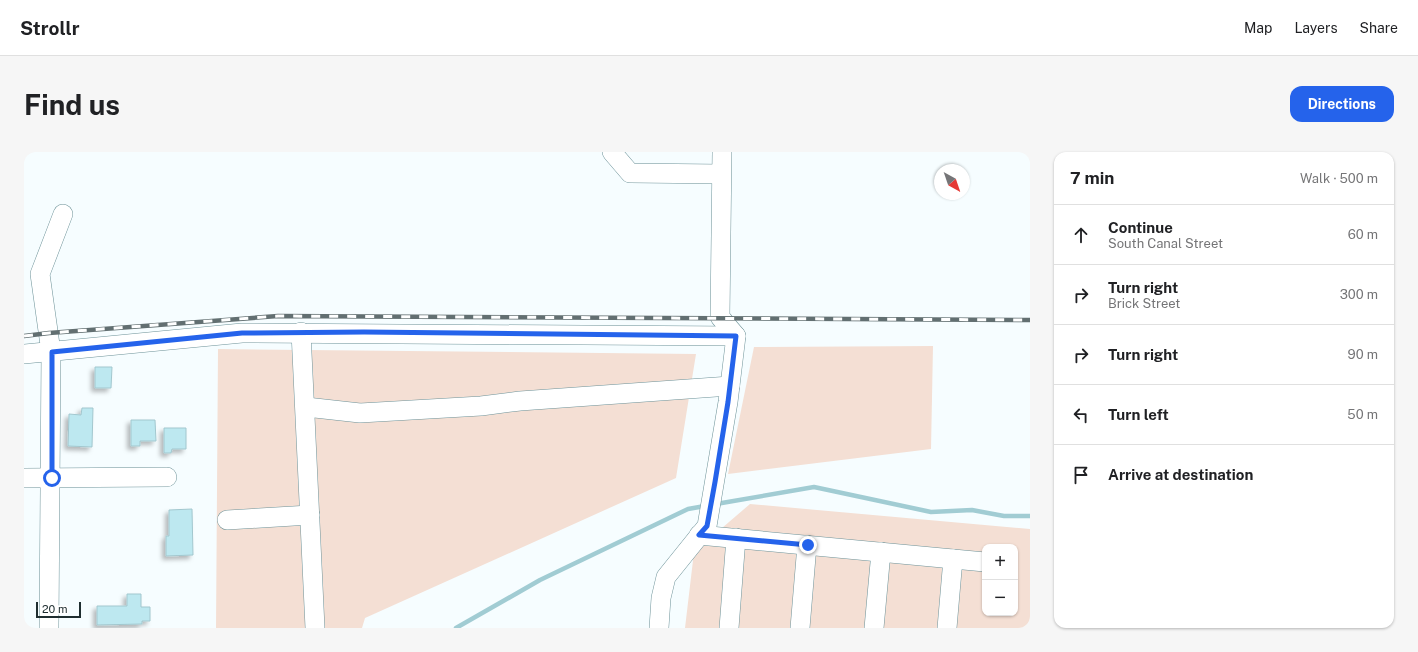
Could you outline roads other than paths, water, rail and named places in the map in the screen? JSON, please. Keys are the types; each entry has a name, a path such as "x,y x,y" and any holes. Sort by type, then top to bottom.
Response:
{"street":[{"path":"612,152 630,173 721,174"},
{"path":"659,628 661,598 666,577 707,526 730,386 736,336 720,317 722,152"},
{"path":"49,628 52,478 52,352 40,274 63,214"},
{"path":"24,354 242,333 301,332 736,336"},
{"path":"301,332 306,407 315,628"},
{"path":"306,407 360,413 482,406 520,401 730,386"},
{"path":"24,478 168,477"},
{"path":"227,520 310,516"},
{"path":"699,535 982,562"},
{"path":"729,628 736,538"},
{"path":"800,628 808,545"},
{"path":"874,628 881,552"},
{"path":"947,628 953,559"}],"waterway":[{"path":"716,504 814,487 931,512 972,510 1004,516 1030,516"},
{"path":"456,628 540,580 688,509 705,506"}],"railway":[{"path":"24,336 278,316 1030,320"}]}
